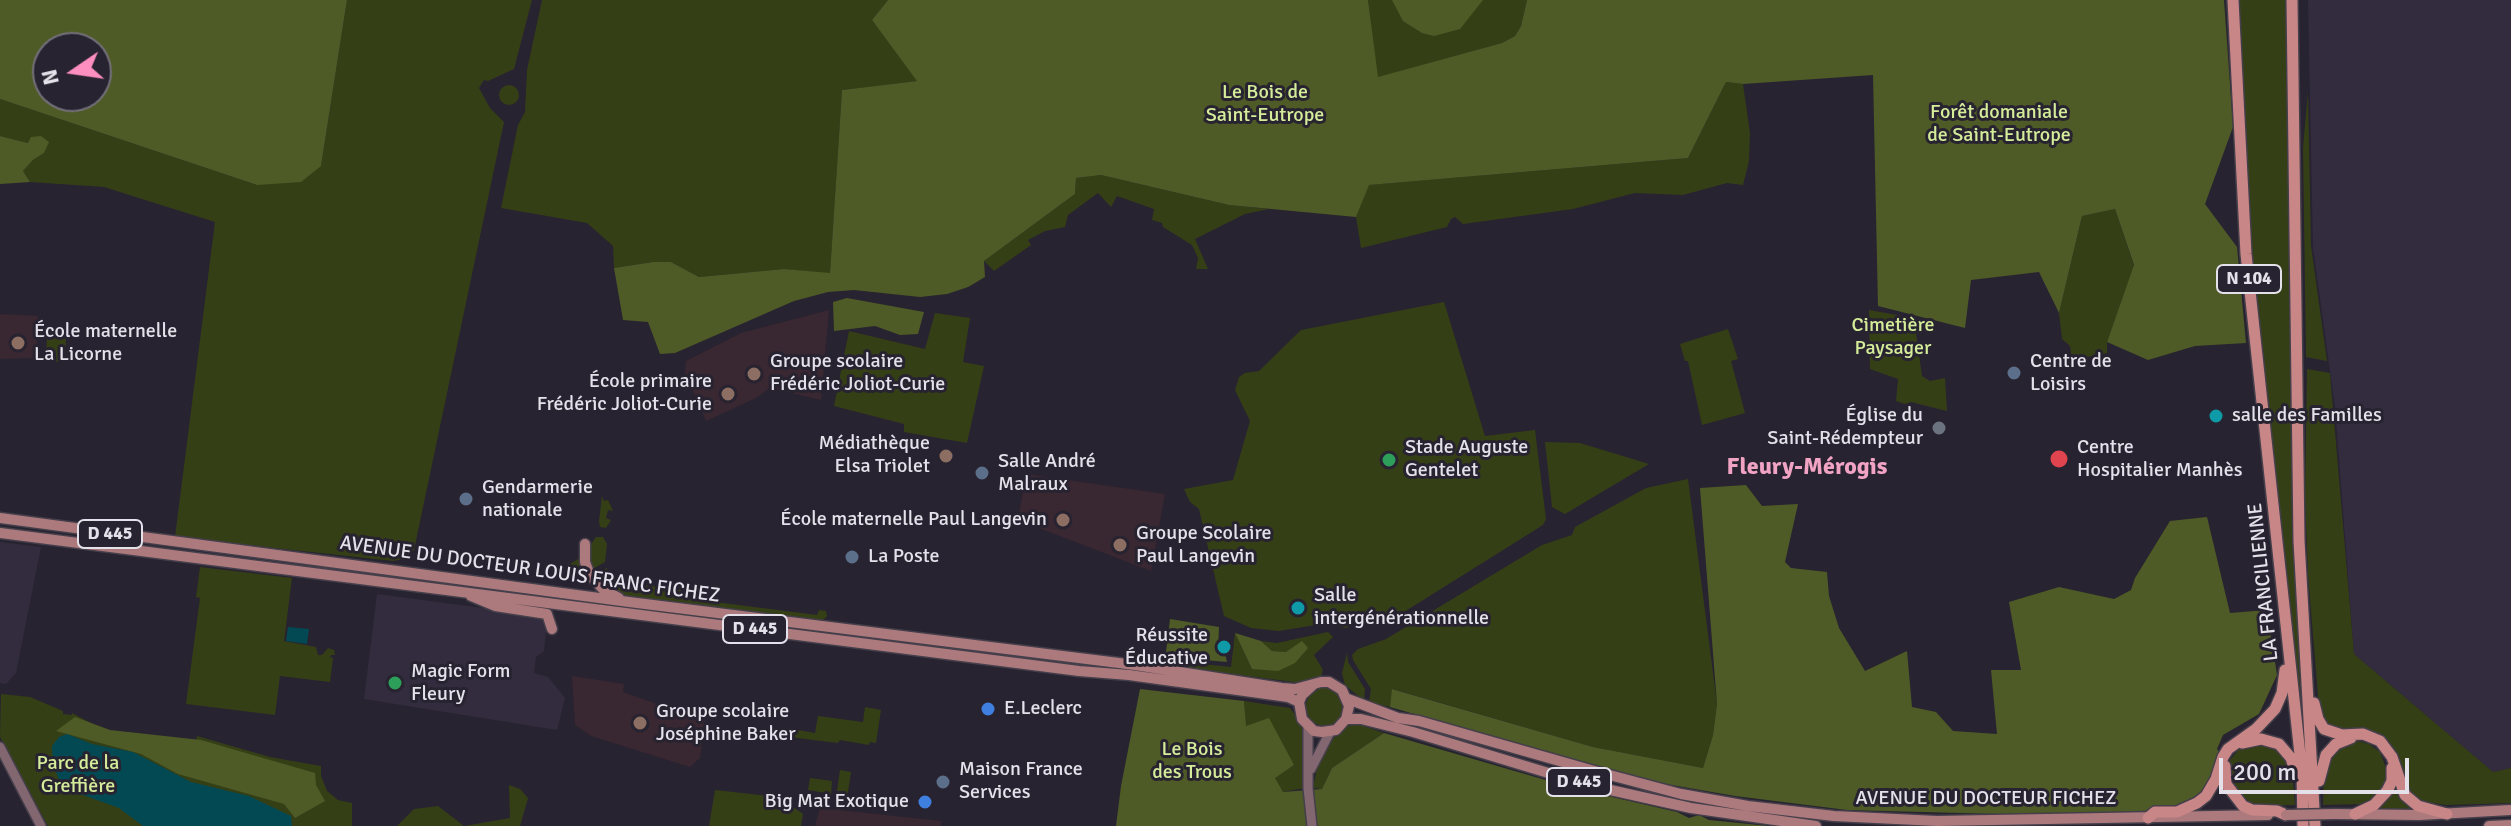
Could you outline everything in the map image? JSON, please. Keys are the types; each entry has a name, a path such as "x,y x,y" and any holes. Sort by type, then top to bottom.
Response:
{"highway":[{"name":"LA FRANCILIENNE","path":"2233,0 2246,254 2302,786 2309,822"},
{"name":"LA FRANCILIENNE","path":"2292,0 2299,541 2314,797 2309,822"},
{"path":"2294,79 2300,66 2299,0"},
{"path":"2148,818 2155,812 2177,812 2206,796 2228,749 2256,729 2275,709 2282,693 2289,653"},
{"path":"2307,691 2324,729 2342,735 2363,734 2380,741 2392,757 2405,795 2418,806 2438,809 2447,814"},
{"path":"2314,797 2330,749 2353,737 2372,740 2384,749 2389,758 2392,781 2374,805 2355,814"},
{"path":"2286,815 2277,811 2252,810 2237,801 2224,777 2226,760 2244,742 2270,740 2287,751 2302,786"}],"main road":[{"name":"AVENUE DU DOCTEUR LOUIS FRANC FICHEZ","path":"0,518 554,597 976,652 1061,655 1282,688 1313,685"},
{"name":"AVENUE DU DOCTEUR LOUIS FRANC FICHEZ","path":"0,533 463,591"},
{"path":"585,544 585,562 590,575 603,589 629,602"},
{"path":"463,591 554,597"},
{"path":"463,591 495,606 547,614 552,629"},
{"name":"AVENUE DU DOCTEUR LOUIS FRANC FICHEZ","path":"554,597 629,602 1288,697 1299,702"},
{"path":"976,652 1032,657 1061,655"},
{"path":"1321,682 1336,685 1348,699 1346,719 1336,730 1314,731 1302,719 1299,702 1313,685 1321,682"},
{"name":"AVENUE DU DOCTEUR FICHEZ","path":"1348,699 1398,718 1419,721 1681,794 1748,806 1849,817 1937,821 2148,818"},
{"name":"D 445","path":"1346,719 1361,719 1413,732 1588,785 1691,808 1816,826"},
{"path":"1308,727 1308,788 1312,826"},
{"path":"1308,788 1313,762 1330,732"},
{"path":"0,747 25,798"},
{"path":"0,756 41,826"},
{"path":"2309,822 2334,814 2447,814 2511,810"},
{"name":"D 445","path":"2148,818 2286,815 2309,822"},
{"path":"2489,826 2511,825"}],"shaded area":[{"path":"2308,0 2511,0 2511,768 2493,772 2354,654 2335,407 2313,247"},
{"name":"Groupe scolaire Frédéric Joliot-Curie","path":"829,310 821,400 770,388 756,398 706,421 692,388 684,391 686,361 741,333"},
{"name":"École maternelle La Licorne","path":"0,314 38,316 36,358 0,359"},
{"name":"Groupe Scolaire Paul Langevin","path":"1026,474 1165,494 1151,571 1018,520"},
{"path":"0,542 41,547 16,673 6,684 0,683"},
{"path":"377,594 544,616 547,623 544,651 536,657 534,673 548,677 565,698 557,730 364,699"},
{"name":"Groupe scolaire Joséphine Baker","path":"572,676 624,684 623,692 705,721 700,758 690,767 591,736 575,725"},
{"path":"820,808 941,821 941,826 815,826"}],"green space":[{"path":"0,0 347,0 321,166 301,182 257,185 39,112 112,112 112,32 32,32 32,110 0,99"},
{"path":"347,0 532,0 514,69 484,80 479,88 490,108 504,122 414,550 405,559 393,561 175,537 215,222 104,187 30,182 23,171 44,153 28,143 0,136 0,99 257,185 321,166"},
{"path":"542,0 888,0 872,20 918,81 842,90 830,274 784,269 699,277 671,262 614,268 613,246 587,223 501,208 518,125 525,112 527,70"},
{"path":"888,0 1368,0 1378,77 1502,43 1515,36 1521,26 1527,0 2224,0 2233,127 2205,204 2237,247 2246,343 2195,346 2148,360 2107,342 2134,265 2115,209 2082,216 2059,313 2039,272 1971,280 1965,328 1878,306 1873,75 1743,84 1726,82 1688,158 1369,185 1356,217 1229,205 1101,175 1076,178 1075,194 984,261 985,277 968,287 947,294 920,297 854,290 828,292 794,301 675,353 660,354 648,322 623,320 614,268 671,262 699,277 784,269 830,273 842,90 917,81 872,20"},
{"path":"1368,0 1527,0 1521,26 1515,36 1502,43 1377,78"},
{"path":"1392,0 1483,0 1460,29 1434,36 1422,33 1403,21"},
{"path":"2237,0 2287,0 2304,717 2300,717 2248,229"},
{"path":"1726,82 1743,84 1750,133 1749,161 1743,185 1727,183 1683,195 1635,193 1573,209 1463,224 1455,217 1447,227 1361,248 1356,217 1368,185 1688,158"},
{"path":"509,85 516,88 519,95 516,102 509,105 502,102 499,95 502,88"},
{"path":"2308,92 2311,246 2327,361 2306,357 2303,148"},
{"path":"0,136 28,143 31,137 41,136 49,142 44,153 23,171 30,182 0,184"},
{"path":"1101,175 1229,205 1269,209 1245,214 1195,239 1208,269 1196,269 1198,258 1192,245 1163,227 1162,223 1152,220 1154,209 1117,196 1111,207 1098,193 1068,215 1065,227 1045,231 1028,240 1031,245 994,271 984,261 1075,194 1076,178"},
{"path":"2115,209 2134,266 2107,342 2107,353 2072,360 2070,346 2062,339 2059,313 2082,216"},
{"path":"847,298 924,312 918,334 900,335 875,326 834,331 833,302"},
{"name":"Stade Auguste Gentelet","path":"1444,302 1485,436 1535,430 1546,519 1543,525 1404,612 1377,622 1345,628 1328,623 1279,631 1251,628 1224,616 1199,509 1190,502 1184,489 1233,480 1250,421 1235,390 1239,377 1259,371 1301,330"},
{"name":"Cimetière Paysager","path":"1869,310 1914,318 1922,376 1930,381 1945,378 1947,411 1896,401 1898,379 1870,369"},
{"path":"935,313 970,318 963,362 984,366 967,443 904,432 904,424 834,406 849,331 925,349"},
{"path":"1728,329 1738,359 1731,361 1745,413 1702,425 1688,361 1685,361 1680,344"},
{"path":"47,335 66,336 65,362 46,361"},
{"path":"2307,369 2330,373 2354,654 2493,772 2511,768 2511,803 2446,805 2421,801 2407,789 2393,748 2384,738 2359,728 2336,729 2323,719 2319,708 2308,574 2305,495"},
{"path":"1545,442 1580,443 1649,464 1565,514 1552,507"},
{"path":"1688,479 1717,704 1713,735 1703,768 1593,747 1393,689 1390,707 1369,702 1371,689 1353,660 1352,655 1358,649 1386,639 1542,545 1572,535 1575,527 1646,488"},
{"path":"1746,485 1762,506 1798,504 1785,562 1791,568 1827,572 1829,596 1839,628 1865,671 1907,651 1912,707 1936,712 1953,731 1997,734 1991,670 2021,670 2009,602 2059,587 2114,599 2131,590 2135,578 2170,521 2207,517 2230,613 2267,610 2277,675 2259,714 2223,735 2217,749 2223,757 2206,796 2148,818 1847,810 1735,796 1643,780 1390,707 1392,689 1593,747 1703,768 1713,735 1717,704 1700,488"},
{"path":"602,496 604,501 608,500 613,511 608,510 606,518 611,520 606,528 600,527 599,521"},
{"path":"596,537 603,537 607,544 605,562 591,570 588,549"},
{"path":"582,557 586,572 572,579 562,579 568,565"},
{"path":"200,567 292,578 284,641 316,647 318,655 328,648 334,650 335,655 330,657 333,658 330,682 280,676 275,715 186,704 200,598 196,597"},
{"path":"606,568 627,583 692,591 693,586 715,597 715,602 817,615 819,610 826,611 827,616 822,621 621,596 604,586 595,574"},
{"path":"1170,619 1219,627 1218,652 1225,653 1227,662 1160,656 1166,652"},
{"path":"1328,632 1333,637 1314,655 1323,670 1321,676 1301,683 1142,662 1139,658 1145,651 1155,659 1231,667 1235,633 1252,669 1286,652 1272,651 1261,641 1277,643"},
{"path":"1235,633 1261,641 1272,651 1286,652 1302,641 1308,648 1295,663 1278,671 1252,669"},
{"path":"1347,653 1348,662 1365,689 1364,701 1345,685 1342,673"},
{"path":"1325,688 1339,693 1344,707 1339,721 1325,726 1311,721 1306,707 1311,693"},
{"name":"Le Bois des Trous","path":"1140,689 1244,701 1246,726 1269,718 1294,765 1275,778 1283,792 1322,789 1332,768 1384,733 1573,788 1677,812 1689,818 1699,815 1709,820 1769,826 1116,826"},
{"name":"Parc de la Greffière","path":"1,694 30,697 63,711 63,714 72,713 191,776 197,736 270,757 321,766 327,791 338,800 352,803 352,826 48,826 0,737"},
{"path":"1244,701 1290,708 1296,716 1304,729 1305,788 1283,792 1274,778 1294,765 1245,726"},
{"path":"865,707 881,710 876,743 870,742 869,745 789,737 789,732 780,730 781,727 815,733 818,716 863,722"},
{"path":"75,717 110,730 201,740 315,773 316,785 325,801 295,818 284,804 178,774 141,754 56,731"},
{"path":"1358,724 1384,733 1332,768 1322,789 1313,788 1318,763 1328,743 1347,726"},
{"path":"2354,740 2369,744 2380,752 2387,771 2384,784 2376,796 2364,804 2323,805 2324,764 2335,748"},
{"path":"2253,741 2279,748 2292,770 2295,805 2253,806 2233,792 2228,768 2230,760 2239,749"},
{"path":"840,770 851,772 847,799 836,798"},
{"path":"810,778 832,781 831,794 808,790"},
{"path":"509,785 520,789 528,798 520,826 464,826 510,818"},
{"path":"2392,787 2396,787 2414,809 2377,811 2376,806"},
{"path":"715,790 769,796 768,802 792,806 803,814 801,826 709,826"},
{"path":"438,806 464,826 397,826 414,809"}],"water":[{"path":"288,627 309,629 307,644 286,641"},
{"path":"67,734 92,744 133,752 191,782 249,796 291,816 292,826 143,826 119,808 72,791 59,780 53,764 52,746 59,737"}],"place":[{"name":"École maternelle La Licorne","path":"18,343"},
{"name":"Centre de Loisirs","path":"2014,373"},
{"name":"Groupe scolaire Frédéric Joliot-Curie","path":"754,374"},
{"name":"École primaire Frédéric Joliot-Curie","path":"728,394"},
{"name":"salle des Familles","path":"2216,416"},
{"name":"Église du Saint-Rédempteur","path":"1939,428"},
{"name":"Médiathèque Elsa Triolet","path":"946,456"},
{"name":"Centre Hospitalier Manhès","path":"2059,459"},
{"name":"Stade Auguste Gentelet","path":"1389,460"},
{"name":"Salle André Malraux","path":"982,473"},
{"name":"Gendarmerie nationale","path":"466,499"},
{"name":"École maternelle Paul Langevin","path":"1063,520"},
{"name":"Groupe Scolaire Paul Langevin","path":"1120,545"},
{"name":"La Poste","path":"852,557"},
{"name":"Salle intergénérationnelle","path":"1298,608"},
{"name":"Réussite Éducative","path":"1224,647"},
{"name":"Magic Form Fleury","path":"395,683"},
{"name":"E.Leclerc","path":"988,709"},
{"name":"Groupe scolaire Joséphine Baker","path":"640,723"},
{"name":"Maison France Services","path":"943,782"},
{"name":"Big Mat Exotique","path":"925,802"}],"district":[{"name":"Fleury-Mérogis","path":"1807,468"}],"park label":[{"name":"Le Bois de Saint-Eutrope","path":"1265,104"},
{"name":"Forêt domaniale de Saint-Eutrope","path":"1999,124"}]}
